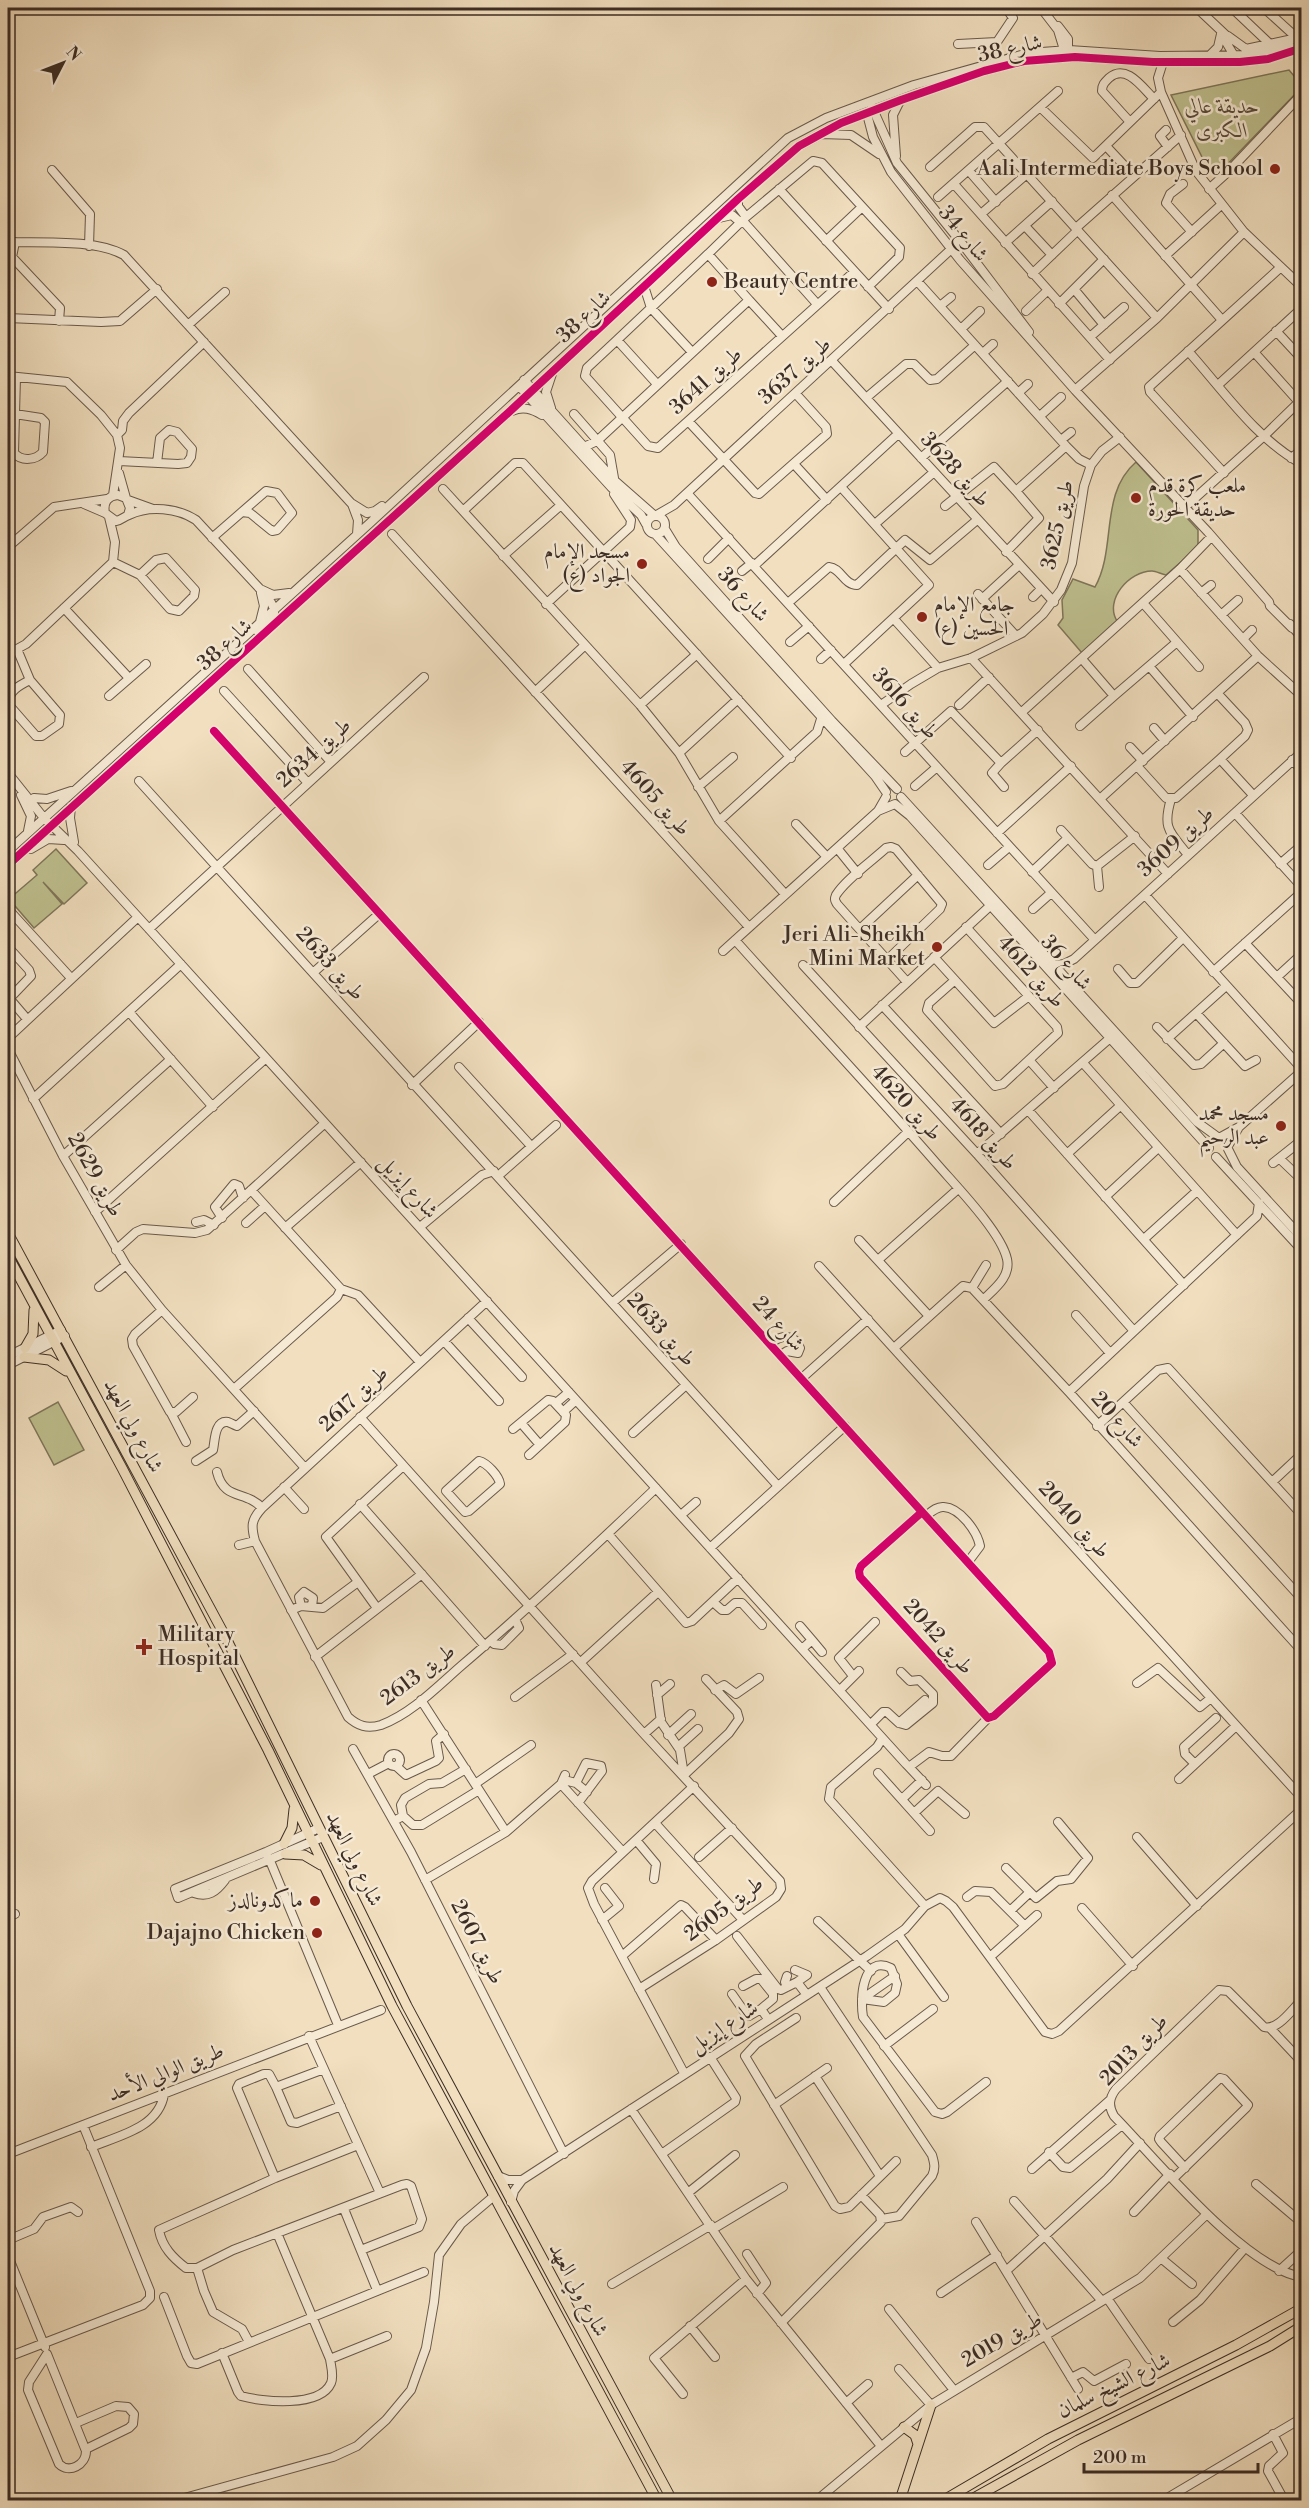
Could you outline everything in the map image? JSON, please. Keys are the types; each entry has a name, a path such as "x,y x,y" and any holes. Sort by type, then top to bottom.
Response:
{"main road":[{"name":"شارع ولي العهد","path":"8,1233 58,1337 103,1409 224,1634 316,1836 356,1912 368,1927 504,2190 672,2500"},
{"name":"شارع ولي العهد","path":"8,1256 34,1308 58,1337 69,1373 127,1478 294,1806 316,1836 322,1866 392,2006 657,2500"},
{"path":"34,1308 33,1334 25,1352 49,1360 69,1373"},
{"path":"294,1806 292,1828 284,1849 304,1855 322,1866"},
{"path":"494,2196 504,2190"},
{"name":"شارع الشيخ سلمان","path":"944,2500 1048,2439 1243,2342 1302,2308"},
{"name":"شارع الشيخ سلمان","path":"970,2500 1078,2440 1270,2346 1302,2326"},
{"path":"900,2500 931,2404"},
{"path":"904,2427 915,2435 918,2444"}],"street":[{"path":"958,44 997,42 1012,22 1012,15 1006,8"},
{"path":"1041,8 1065,34 1068,53"},
{"path":"1197,8 1224,35 1246,49 1300,40"},
{"path":"1232,8 1270,44"},
{"path":"1264,8 1300,40"},
{"path":"1298,8 1302,11"},
{"path":"1210,55 1224,35"},
{"path":"1224,35 1236,59"},
{"name":"شارع 38","path":"1161,59 1210,55 1236,59 1253,56 1300,40"},
{"path":"1253,56 1270,44"},
{"name":"شارع 38","path":"8,851 370,523 779,145 806,127 914,85 1013,56 1068,53 1161,59 1268,59 1302,48"},
{"name":"شارع 38","path":"8,865 508,413 782,159 818,134 871,111 984,71 1024,61 1055,58 1068,53 1153,62"},
{"path":"1161,59 1153,62 1152,73 1196,171 1244,232 1302,286"},
{"path":"1158,83 1161,59"},
{"path":"1130,122 1102,91 1108,79 1118,73 1126,74 1154,99"},
{"path":"862,104 871,111 879,102 908,90 914,85"},
{"path":"938,197 1058,91"},
{"path":"1040,107 1090,158 1094,158 1161,92"},
{"path":"1209,189 1302,94"},
{"path":"897,163 893,115 901,100"},
{"name":"شارع 34","path":"871,111 880,155 901,186 953,251 1075,390 1269,602 1279,617 1302,638"},
{"name":"شارع 34","path":"871,111 897,163 962,244 1057,370"},
{"path":"930,167 979,125 984,127 1157,318"},
{"path":"1166,130 1160,136 1168,147"},
{"path":"818,134 851,135 880,155"},
{"path":"1032,274 1112,195 1181,135"},
{"path":"1106,146 1134,176"},
{"path":"657,384 617,340 743,220 810,162 819,161 900,248 901,253 898,259 868,287"},
{"path":"52,170 90,214 89,246"},
{"path":"969,171 996,202"},
{"path":"981,214 1028,173"},
{"path":"954,184 1110,360"},
{"path":"1183,184 1170,194 1166,203 1192,232"},
{"path":"778,189 889,309"},
{"path":"1112,195 1222,320"},
{"path":"738,199 743,220 817,304"},
{"path":"1005,243 1052,201"},
{"path":"1165,256 1221,205"},
{"path":"826,241 862,207"},
{"path":"717,218 732,215 743,220"},
{"path":"1025,226 1052,255"},
{"path":"1075,390 1157,318 1244,232"},
{"path":"58,321 60,308 12,256 11,242 111,248 124,255 370,523 369,532 343,558 333,572"},
{"name":"طريق 3637","path":"655,516 674,505 962,244"},
{"path":"708,254 782,336"},
{"path":"1059,304 1104,259"},
{"path":"1224,473 1149,389 1152,383 1281,267"},
{"name":"طريق 3641","path":"617,340 587,368 585,373 648,446 655,448 689,422 855,272"},
{"path":"918,282 1063,443 1079,459 1091,465"},
{"path":"644,286 651,308 692,352"},
{"path":"8,318 120,321 157,289"},
{"path":"1074,289 1104,325"},
{"path":"188,325 225,291"},
{"path":"1026,311 1047,291"},
{"path":"940,306 951,297"},
{"path":"584,447 597,441 749,300"},
{"path":"1090,337 1124,307"},
{"path":"1218,385 1302,308"},
{"path":"960,329 980,311"},
{"path":"1276,331 1300,353"},
{"path":"117,435 122,430 123,421 129,413 204,342"},
{"path":"982,353 993,344"},
{"path":"866,398 906,364 914,364 930,380 937,379 975,345"},
{"path":"1188,351 1264,436 1302,464"},
{"path":"1185,508 1300,400 1254,352"},
{"name":"طريق 3628","path":"832,361 1054,602"},
{"path":"551,416 546,392 555,368"},
{"path":"15,414 42,418 45,422 44,452 38,458 26,459 14,453 15,414 11,377 67,382 117,435 120,448 118,471 104,509 115,542"},
{"path":"921,458 1008,381"},
{"path":"522,383 638,512 648,530 656,535 665,527 661,518 655,516 613,484 611,457 574,414"},
{"path":"1018,393 1028,384"},
{"path":"689,422 754,493 759,495 828,430 796,394"},
{"path":"1040,417 1061,397"},
{"path":"508,413 518,409 530,409 551,416 584,447 613,484 631,523 630,527 546,604"},
{"path":"119,461 157,463 187,463 192,449 177,432 169,430 160,438 157,463"},
{"path":"1016,490 1071,432"},
{"path":"742,571 842,488 898,434"},
{"name":"طريق 3625","path":"881,705 910,684 938,668 971,658 1016,636 1032,626 1054,602 1072,563 1084,486 1091,465 1102,451 1119,437"},
{"path":"1291,458 1302,450"},
{"path":"463,511 518,462 525,465 791,758"},
{"path":"794,464 827,500"},
{"path":"945,506 994,467 1039,518 1006,552"},
{"path":"8,650 17,649 26,644 113,562 115,542 130,508 118,471"},
{"path":"875,524 934,472"},
{"path":"351,503 361,511 371,513 411,484"},
{"path":"842,488 928,585 844,664"},
{"path":"443,489 640,705 679,753 719,821 785,894"},
{"path":"212,538 266,490 277,493 292,513 277,530 273,531 250,513 242,512"},
{"name":"طريق 3616","path":"687,493 1095,940"},
{"path":"8,547 54,507 67,503 82,504 110,497 127,499 154,509"},
{"path":"351,503 358,520 357,534"},
{"path":"82,504 116,521 154,509 166,509 188,515 212,538 260,589 275,609 272,620 249,641 240,656"},
{"path":"503,556 561,505"},
{"name":"طريق 3637","path":"665,527 674,505"},
{"path":"646,524 649,518 655,516"},
{"path":"788,603 829,567 836,569 852,585 857,585 907,540 926,560 930,560 977,520"},
{"name":"شارع 36","path":"665,527 676,548 832,721 897,789"},
{"name":"طريق 4605","path":"392,534 749,927"},
{"name":"شارع 36","path":"656,535 875,776 886,795"},
{"path":"1022,712 1180,569 1211,537"},
{"path":"708,558 729,538"},
{"path":"113,562 140,575 170,609 179,611 194,596 195,590 166,558 156,560 140,575"},
{"path":"1016,636 980,596 1019,565"},
{"path":"1180,569 1258,656 1302,696"},
{"path":"1202,593 1211,585"},
{"path":"260,589 273,595 294,591"},
{"path":"259,624 264,606 260,589"},
{"path":"1033,597 1041,589"},
{"path":"1221,615 1238,600"},
{"path":"1143,603 1199,666"},
{"path":"64,608 129,678"},
{"path":"894,619 938,668"},
{"path":"790,642 809,626"},
{"path":"1243,639 1252,630"},
{"path":"1080,726 1177,642"},
{"path":"535,692 584,646"},
{"path":"17,649 30,680 60,715 59,724 42,736 36,736 8,704 11,693 30,680"},
{"path":"821,659 831,650"},
{"path":"640,705 697,654"},
{"path":"1101,798 1258,656"},
{"path":"971,658 1168,874"},
{"path":"1082,659 1114,696"},
{"path":"109,696 146,664"},
{"path":"1149,666 1193,717"},
{"path":"248,669 331,762"},
{"name":"طريق 2634","path":"149,929 424,677"},
{"path":"905,752 989,677"},
{"path":"224,691 308,783"},
{"path":"1130,747 1166,798 1176,798 1245,736 1248,730 1245,723 1218,694"},
{"path":"679,753 738,699"},
{"path":"956,708 1001,763"},
{"path":"719,821 818,732 821,718"},
{"path":"1154,728 1165,741"},
{"path":"1004,787 992,773 1038,730"},
{"name":"شارع 24","path":"214,731 1049,1652 1052,1663 994,1716 988,1718"},
{"path":"818,732 832,731"},
{"name":"طريق 3609","path":"1066,978 1068,967 1074,959 1302,752"},
{"path":"698,788 733,757"},
{"path":"1220,759 1253,795"},
{"path":"1292,760 1302,770"},
{"path":"997,833 1071,766"},
{"path":"915,786 937,767"},
{"path":"9,776 19,782 34,798 46,816"},
{"path":"9,776 46,816"},
{"path":"9,776 30,813 31,820 27,833"},
{"name":"طريق 2633","path":"139,781 778,1486"},
{"path":"723,951 878,811 895,804 901,797 897,789 890,788 878,811"},
{"path":"34,798 47,799 75,789"},
{"path":"886,795 889,802 895,804"},
{"name":"شارع 36","path":"901,797 1197,1122 1219,1138"},
{"path":"1171,799 1166,817 1167,824 1188,855"},
{"name":"شارع 36","path":"895,804 910,816 1209,1148"},
{"path":"19,855 48,839 70,842 71,806"},
{"path":"1235,813 1302,887"},
{"name":"شارع إيزيل","path":"46,816 871,1724 882,1739 924,1782 902,1799"},
{"path":"796,824 827,857"},
{"path":"1061,830 1092,864 1097,866"},
{"path":"1097,866 1135,836"},
{"path":"1032,872 1068,838"},
{"path":"8,842 18,841"},
{"path":"1281,864 1302,845"},
{"path":"887,960 940,909 942,904 896,849 891,847 886,848 858,874 837,895 835,900 887,960 907,982"},
{"path":"988,865 1009,847"},
{"path":"837,848 858,874"},
{"path":"1097,866 1099,887"},
{"path":"860,929 918,875"},
{"path":"1213,972 1302,892"},
{"path":"1033,909 1051,893"},
{"path":"1144,895 1302,1070 1239,1128 1212,1141 1209,1148 1302,1250"},
{"path":"859,1027 991,905"},
{"path":"8,909 71,978"},
{"path":"314,972 379,914"},
{"path":"8,1038 138,917"},
{"name":"طريق 4612","path":"955,980 929,1003 927,1010 993,1084 1001,1086 1057,1035 1059,1031 966,927"},
{"path":"1118,969 1130,983 1137,983 1183,938"},
{"name":"طريق 4620","path":"735,940 909,1132 987,1223 1007,1260 1004,1278 983,1300"},
{"path":"1245,943 1302,1004"},
{"path":"8,946 31,974 29,980 8,1000 26,1020"},
{"path":"1277,977 1302,954"},
{"path":"934,957 994,1023 1029,996"},
{"name":"طريق 3609","path":"1054,965 1064,964 1074,959"},
{"path":"33,1099 181,964"},
{"name":"طريق 4618","path":"802,965 977,1154 1134,1331"},
{"path":"1167,1039 1226,986"},
{"path":"882,1005 1001,1134"},
{"path":"129,1012 213,1107"},
{"path":"1196,1012 1246,1066 1256,1060"},
{"path":"412,1084 478,1022"},
{"path":"1157,1027 1191,1064 1197,1066 1224,1043"},
{"path":"977,1154 1109,1039"},
{"name":"طريق 2629","path":"8,1049 63,1156 126,1265 162,1310 305,1468"},
{"path":"95,1212 266,1058"},
{"path":"63,1156 171,1059"},
{"path":"1029,1060 1054,1088"},
{"path":"1083,1063 1237,1235"},
{"path":"459,1067 531,1146"},
{"path":"1067,1154 1120,1106"},
{"path":"1028,1110 1184,1285"},
{"path":"116,1250 136,1232 143,1229 201,1232 214,1225 325,1123"},
{"path":"420,1227 484,1174 496,1174 556,1125"},
{"path":"1216,1157 1224,1155 1239,1128"},
{"path":"834,1202 909,1132"},
{"path":"1219,1138 1225,1141 1237,1167 1302,1238"},
{"path":"1302,1140 1277,1161 1302,1180"},
{"path":"1105,1197 1158,1148"},
{"path":"285,1228 361,1162"},
{"path":"222,1218 215,1207 234,1184 239,1186 243,1198"},
{"path":"878,1260 958,1189"},
{"path":"251,1190 340,1289 357,1295 420,1362"},
{"path":"1144,1239 1197,1191"},
{"path":"1069,1392 1257,1216 1259,1203"},
{"path":"246,1223 265,1206"},
{"path":"1257,1216 1269,1215"},
{"path":"196,1222 204,1220 214,1225"},
{"path":"860,1240 929,1316"},
{"path":"612,1304 681,1244"},
{"path":"99,1287 126,1265"},
{"path":"894,1347 963,1286 972,1288 986,1265"},
{"name":"طريق 2040","path":"819,1266 1302,1798"},
{"name":"شارع 20","path":"972,1288 1069,1392 1097,1426 1302,1651"},
{"path":"234,1389 337,1297 340,1289"},
{"name":"طريق 2617","path":"251,1527 254,1517 262,1508 487,1301"},
{"path":"162,1310 135,1334 132,1344 186,1442"},
{"path":"1076,1316 1110,1353"},
{"path":"468,1318 522,1377"},
{"path":"802,1378 868,1319"},
{"path":"771,1343 785,1336 792,1338 800,1348 798,1353 787,1351 781,1355"},
{"path":"8,1356 25,1352 58,1337"},
{"path":"444,1341 499,1401"},
{"path":"8,1365 25,1352"},
{"path":"1097,1426 1158,1370 1164,1368 1172,1371 1302,1515"},
{"path":"633,1433 686,1385"},
{"path":"556,1403 569,1392"},
{"path":"171,1413 176,1412 193,1396"},
{"path":"513,1429 548,1400 556,1403 563,1412 567,1421 529,1455"},
{"path":"563,1412 576,1400"},
{"path":"1124,1403 1302,1599"},
{"path":"196,1461 213,1450 214,1433 223,1423 228,1422 237,1426 254,1411"},
{"path":"360,1418 581,1662 658,1592"},
{"path":"520,1423 540,1445"},
{"path":"710,1548 845,1426"},
{"path":"1272,1482 1301,1455"},
{"path":"479,1461 483,1462 500,1480 499,1485 468,1512 463,1511 455,1502 446,1490 479,1461"},
{"path":"377,1608 326,1537 404,1466"},
{"path":"217,1472 222,1486 230,1493 251,1498 262,1508"},
{"path":"284,1487 304,1509"},
{"name":"طريق 2613","path":"251,1527 255,1541 348,1717 357,1725 367,1728 380,1725 421,1700 488,1644 656,1488"},
{"path":"445,1512 455,1502"},
{"path":"681,1515 696,1502"},
{"path":"360,1504 488,1644"},
{"path":"924,1514 944,1507 966,1521 980,1546 968,1562"},
{"name":"طريق 2042","path":"924,1514 861,1566 860,1576 988,1718"},
{"path":"608,1534 686,1623 692,1621 738,1578"},
{"path":"239,1545 255,1541"},
{"path":"315,1657 422,1574"},
{"path":"291,1610 301,1606 323,1608 358,1582"},
{"path":"301,1606 299,1597 304,1593 313,1598 312,1607"},
{"path":"713,1602 722,1610 727,1610 738,1602 762,1625"},
{"path":"749,1611 760,1603"},
{"path":"840,1690 856,1674 839,1658 875,1622"},
{"path":"800,1626 822,1652"},
{"path":"802,1649 812,1640"},
{"path":"515,1697 573,1654"},
{"name":"طريق 2605","path":"581,1662 781,1884 778,1894 716,1940 639,1989"},
{"path":"1137,1683 1158,1668 1202,1708 1211,1698"},
{"path":"1173,1681 1185,1669"},
{"path":"871,1724 887,1712 903,1725 910,1723 929,1708 934,1698 933,1694 920,1680 910,1681 901,1672"},
{"path":"716,1690 724,1685 736,1694 759,1678"},
{"path":"684,1775 729,1733 738,1719 736,1712 706,1680"},
{"path":"1186,1693 1197,1683"},
{"path":"657,1695 670,1684"},
{"path":"656,1685 661,1719 668,1735 678,1748 684,1775"},
{"path":"421,1700 506,1832"},
{"path":"899,1723 925,1700"},
{"path":"668,1735 691,1714"},
{"path":"909,1767 929,1752 942,1756 951,1755 988,1718"},
{"path":"1195,1764 1185,1754 1184,1748 1216,1718"},
{"path":"644,1734 661,1719"},
{"path":"1179,1779 1236,1726"},
{"path":"678,1748 698,1729"},
{"path":"368,1774 393,1764 406,1776 436,1761 439,1758 436,1740 444,1734"},
{"path":"882,1739 877,1747 831,1787 829,1799 925,1906"},
{"path":"466,1769 442,1784 429,1784 412,1793 402,1801 403,1816 413,1825 422,1825 477,1787 531,1745"},
{"name":"طريق 2607","path":"353,1749 425,1880 564,2154"},
{"path":"576,1784 585,1763 601,1766 603,1771 578,1803"},
{"path":"878,1773 930,1831"},
{"path":"563,1780 576,1784 587,1792"},
{"path":"563,1780 578,1803 623,1852"},
{"path":"425,1880 506,1832 563,1780"},
{"path":"684,2073 602,1920 588,1886 694,1786"},
{"path":"914,1813 938,1791 941,1791 965,1814"},
{"path":"1037,1915 990,1957 1045,2032 1052,2034 1059,2031 1133,1966 1302,1809"},
{"path":"394,1821 403,1816"},
{"path":"1006,1868 1033,1897 1039,1897 1057,1881 1071,1878 1088,1858 1058,1822"},
{"path":"655,1823 743,1920"},
{"path":"699,1857 732,1828"},
{"path":"268,1856 226,1879 178,1898 175,1889 268,1856 316,1836"},
{"path":"1137,1837 1197,1906"},
{"path":"636,1840 656,1864 654,1879"},
{"path":"268,1856 338,2025"},
{"path":"602,1920 619,1906 605,1888"},
{"path":"967,1897 975,1891 991,1892 1025,1926"},
{"path":"1010,1911 1029,1893"},
{"name":"شارع إيزيل","path":"522,2180 864,1958 914,1922 925,1906 940,1898 953,1907 990,1957"},
{"path":"622,1956 681,1905 686,1907 716,1940"},
{"path":"1082,1908 1133,1966"},
{"path":"818,1922 864,1958 874,1969"},
{"path":"898,1934 944,1997"},
{"path":"737,1936 778,1989 787,1987 807,1975 795,1970"},
{"path":"862,1999 877,2002 890,2000 897,1990 895,1976 888,1967 874,1969 864,1981 862,1999 864,2020 938,2114 947,2112 986,2082"},
{"path":"787,1976 785,1982 787,1987"},
{"path":"862,1999 895,1976"},
{"path":"732,1994 749,2016 773,1998 773,1994 761,1979 756,1979 743,1986"},
{"path":"797,1982 807,1995"},
{"path":"781,2323 882,2219 899,2216 932,2176 934,2161 926,2145 820,1987"},
{"name":"طريق 2013","path":"1270,2028 1264,2027 1228,1991 1219,1990 1116,2089 1110,2100 1111,2111 1207,2214 1245,2248 1279,2271 1302,2277"},
{"path":"1302,2000 1276,2026 1270,2028 1302,2062"},
{"path":"761,2008 768,2019"},
{"path":"884,2046 933,2009"},
{"name":"طريق الوالي الأحد","path":"8,2154 381,2010"},
{"path":"796,2018 756,2043 745,2056 835,2206 846,2209 896,2161"},
{"path":"749,2032 756,2043"},
{"path":"309,2036 380,2193"},
{"path":"663,2153 735,2102 736,2097 710,2057"},
{"path":"774,2105 827,2068"},
{"path":"276,2087 324,2069"},
{"path":"275,2178 237,2088 239,2084 269,2074 291,2122 294,2123 341,2106"},
{"path":"815,2076 880,2176"},
{"path":"1134,2212 1172,2176 1185,2168 1248,2105 1224,2079 1217,2081 1159,2139 1185,2168"},
{"path":"91,2147 144,2125 158,2111 164,2094"},
{"path":"1032,2169 1110,2100"},
{"path":"632,2109 757,2294 881,2446"},
{"path":"8,2357 143,2305 151,2296 82,2125"},
{"path":"1049,2152 1063,2167 1070,2168 1122,2125"},
{"path":"1006,2271 1107,2179 1140,2144"},
{"path":"358,2145 275,2178 159,2230 173,2258 186,2268 197,2268 233,2250 380,2193 402,2185 411,2186 422,2223 419,2227 361,2250"},
{"path":"689,2192 735,2156"},
{"path":"497,2176 507,2180 522,2180"},
{"path":"511,2202 514,2191 522,2180"},
{"path":"1256,2184 1302,2223"},
{"path":"612,2284 783,2187"},
{"path":"861,2195 882,2219"},
{"path":"177,2500 333,2457 357,2446 386,2420 411,2390 426,2348 439,2255 461,2224 494,2196"},
{"path":"1014,2201 1105,2299 1149,2359"},
{"path":"8,2240 34,2229 43,2217 71,2207 78,2212"},
{"path":"344,2208 377,2290"},
{"name":"طريق 2019","path":"818,2500 931,2404 1140,2278 1207,2214"},
{"path":"976,2222 1078,2389"},
{"path":"222,2353 237,2392 241,2396 290,2401 305,2399 328,2387 332,2381 330,2359 277,2233"},
{"path":"1173,2322 1200,2301 1245,2248"},
{"path":"1279,2271 1302,2250"},
{"path":"747,2254 766,2283 757,2294"},
{"path":"940,2294 996,2255"},
{"path":"8,2256 86,2449 86,2458 80,2465 67,2469 60,2466 28,2392 29,2382 47,2354"},
{"path":"1162,2259 1192,2284"},
{"path":"197,2268 213,2312 242,2329 249,2342"},
{"path":"164,2297 191,2363 197,2364 424,2272"},
{"path":"683,2394 654,2359 746,2279"},
{"path":"889,2309 953,2389"},
{"path":"690,2326 715,2357"},
{"path":"330,2359 387,2336"},
{"path":"1071,2378 1083,2372 1091,2380 1097,2380 1126,2364"},
{"path":"899,2369 931,2404"},
{"path":"846,2403 868,2384"},
{"path":"76,2423 119,2405 128,2407 134,2414 134,2421 129,2428 86,2449"},
{"path":"1164,2500 1302,2418"},
{"path":"1273,2434 1283,2453 1269,2466 1268,2471 1284,2500"}],"green space":[{"name":"حديقة عالي الكبرى","path":"1289,70 1300,83 1299,90 1218,174 1210,173 1171,95"},
{"path":"1136,462 1198,530 1198,547 1166,575 1154,571 1143,572 1127,581 1116,596 1114,604 1117,621 1082,653 1058,625 1063,618 1062,600 1073,579 1095,587 1102,572 1117,490 1125,475"},
{"path":"56,849 87,883 64,904 43,882 62,904 34,928 9,899 37,875 33,870"},
{"path":"58,1402 84,1450 54,1465 29,1418"}],"cycle path":[{"path":"8,865 508,413 738,199 799,146 841,123 901,100 984,71 1024,61 1075,57 1153,62 1240,62 1268,59 1302,48"},
{"path":"214,731 1049,1652 1052,1663 994,1716 988,1718 860,1577 861,1566 922,1512"}],"place":[{"name":"Aali Intermediate Boys School","path":"1275,169"},
{"name":"Beauty Centre","path":"712,282"},
{"name":"ملعب كرة قدم حديقة الحورة","path":"1136,498"},
{"name":"مسجد الإمام الجواد (ع)","path":"642,564"},
{"name":"جامع الإمام الحسين (ع)","path":"922,617"},
{"name":"Jeri Ali-Sheikh Mini Market","path":"937,947"},
{"name":"مسجد محمد عبد الرحيم","path":"1281,1126"},
{"name":"Military Hospital","path":"144,1647"},
{"name":"ماكدونالدز","path":"315,1901"},
{"name":"Dajajno Chicken","path":"317,1933"}]}
